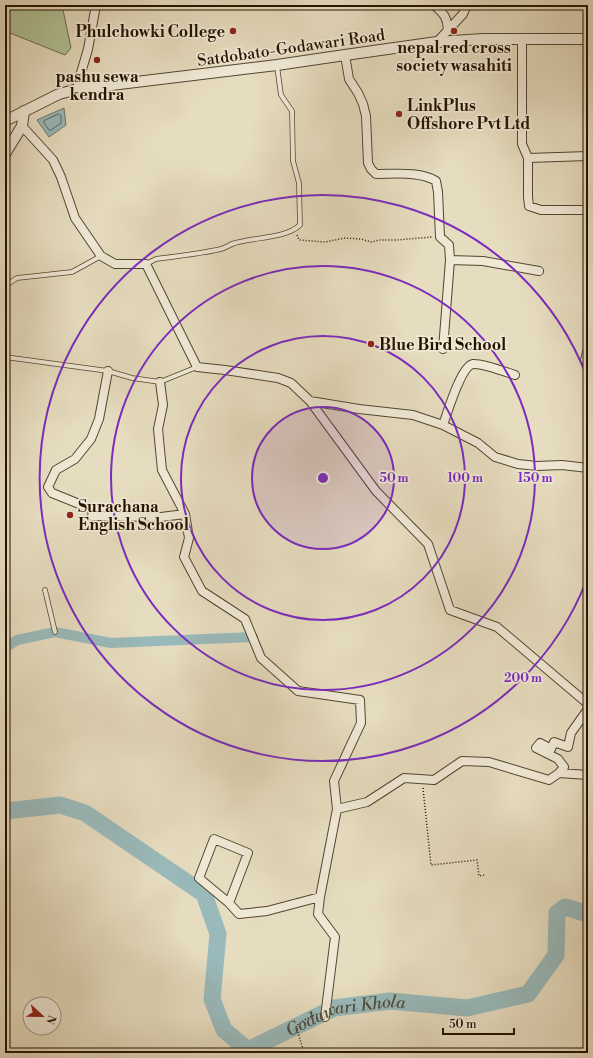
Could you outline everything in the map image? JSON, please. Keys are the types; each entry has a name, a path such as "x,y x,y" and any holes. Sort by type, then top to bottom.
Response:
{"street":[{"path":"78,89 78,83 88,49 96,5"},
{"path":"434,5 442,12 447,20 448,30"},
{"path":"437,42 463,14 467,5"},
{"name":"Satdobato-Godawari Road","path":"5,121 59,94 78,89 277,65 345,54 437,42 483,39 588,38"},
{"path":"522,39 522,144 528,158 529,206 541,210 588,210"},
{"path":"345,54 349,79 358,93 366,116 368,163 371,169 376,174 422,175 429,176 436,181 440,236 448,245 450,260 443,349"},
{"path":"5,154 22,126 24,111"},
{"path":"22,126 52,160 61,177 75,218 101,256 115,264 146,264 197,367 278,378 291,383 310,401 376,491 428,544 450,610 497,627 588,704"},
{"path":"528,158 588,156"},
{"path":"450,260 483,261 539,271"},
{"path":"585,360 588,349"},
{"path":"442,425 459,382 469,366 474,364 516,375"},
{"path":"108,371 99,418 91,439 75,459 56,470 48,487 52,492 94,510 92,516 161,517 186,514"},
{"path":"160,382 163,405 158,429 162,470 186,514 189,538 184,558 202,591 245,619 261,658 298,692 360,700 361,723 334,781 337,809 318,914 334,938 326,1013"},
{"path":"310,401 359,409 413,415 442,425 478,443 495,457 518,464 537,466 562,465 588,468"},
{"path":"337,809 367,802 404,778 434,780 462,761 489,762 549,780 559,773 564,767 558,759 536,748 540,743 551,749 554,742 568,747 571,733 588,709"},
{"path":"559,773 588,775"},
{"path":"229,903 248,852 214,839 199,878 229,903 239,914 267,911 320,897"}],"lane":[{"path":"146,264 156,259 222,249 234,243 254,240 295,230 300,225 299,183 293,161 292,111 281,95 277,65"},
{"path":"5,286 17,278 72,272 101,256"},
{"path":"5,357 108,371 132,378 160,382 197,367"},
{"path":"45,590 55,632"}],"path":[{"path":"295,230 299,240 313,242 325,242 345,238 361,239 371,242 380,240 440,236"},
{"path":"423,784 432,865 477,860 479,876 485,875"},
{"path":"304,1053 296,1026 306,1019 326,1013"}],"green space":[{"path":"5,5 62,5 71,48 65,55 5,31"}],"water":[{"path":"64,108 66,125 49,137 37,120"}],"waterway":[{"path":"5,648 17,640 55,632 111,643 253,637"},
{"name":"Godawari Khola","path":"5,813 6,811 60,805 85,813 204,894 218,934 212,999 224,1030 248,1050 334,1008 390,1001 467,1008 528,994 556,955 557,913 565,907 588,914"}],"place":[{"name":"Phulchowki College","path":"233,31"},
{"name":"nepal red cross society wasahiti","path":"454,31"},
{"name":"pashu sewa kendra","path":"97,60"},
{"name":"LinkPlus Offshore Pvt Ltd","path":"399,114"},
{"name":"Blue Bird School","path":"371,344"},
{"name":"Surachana English School","path":"70,515"}]}
